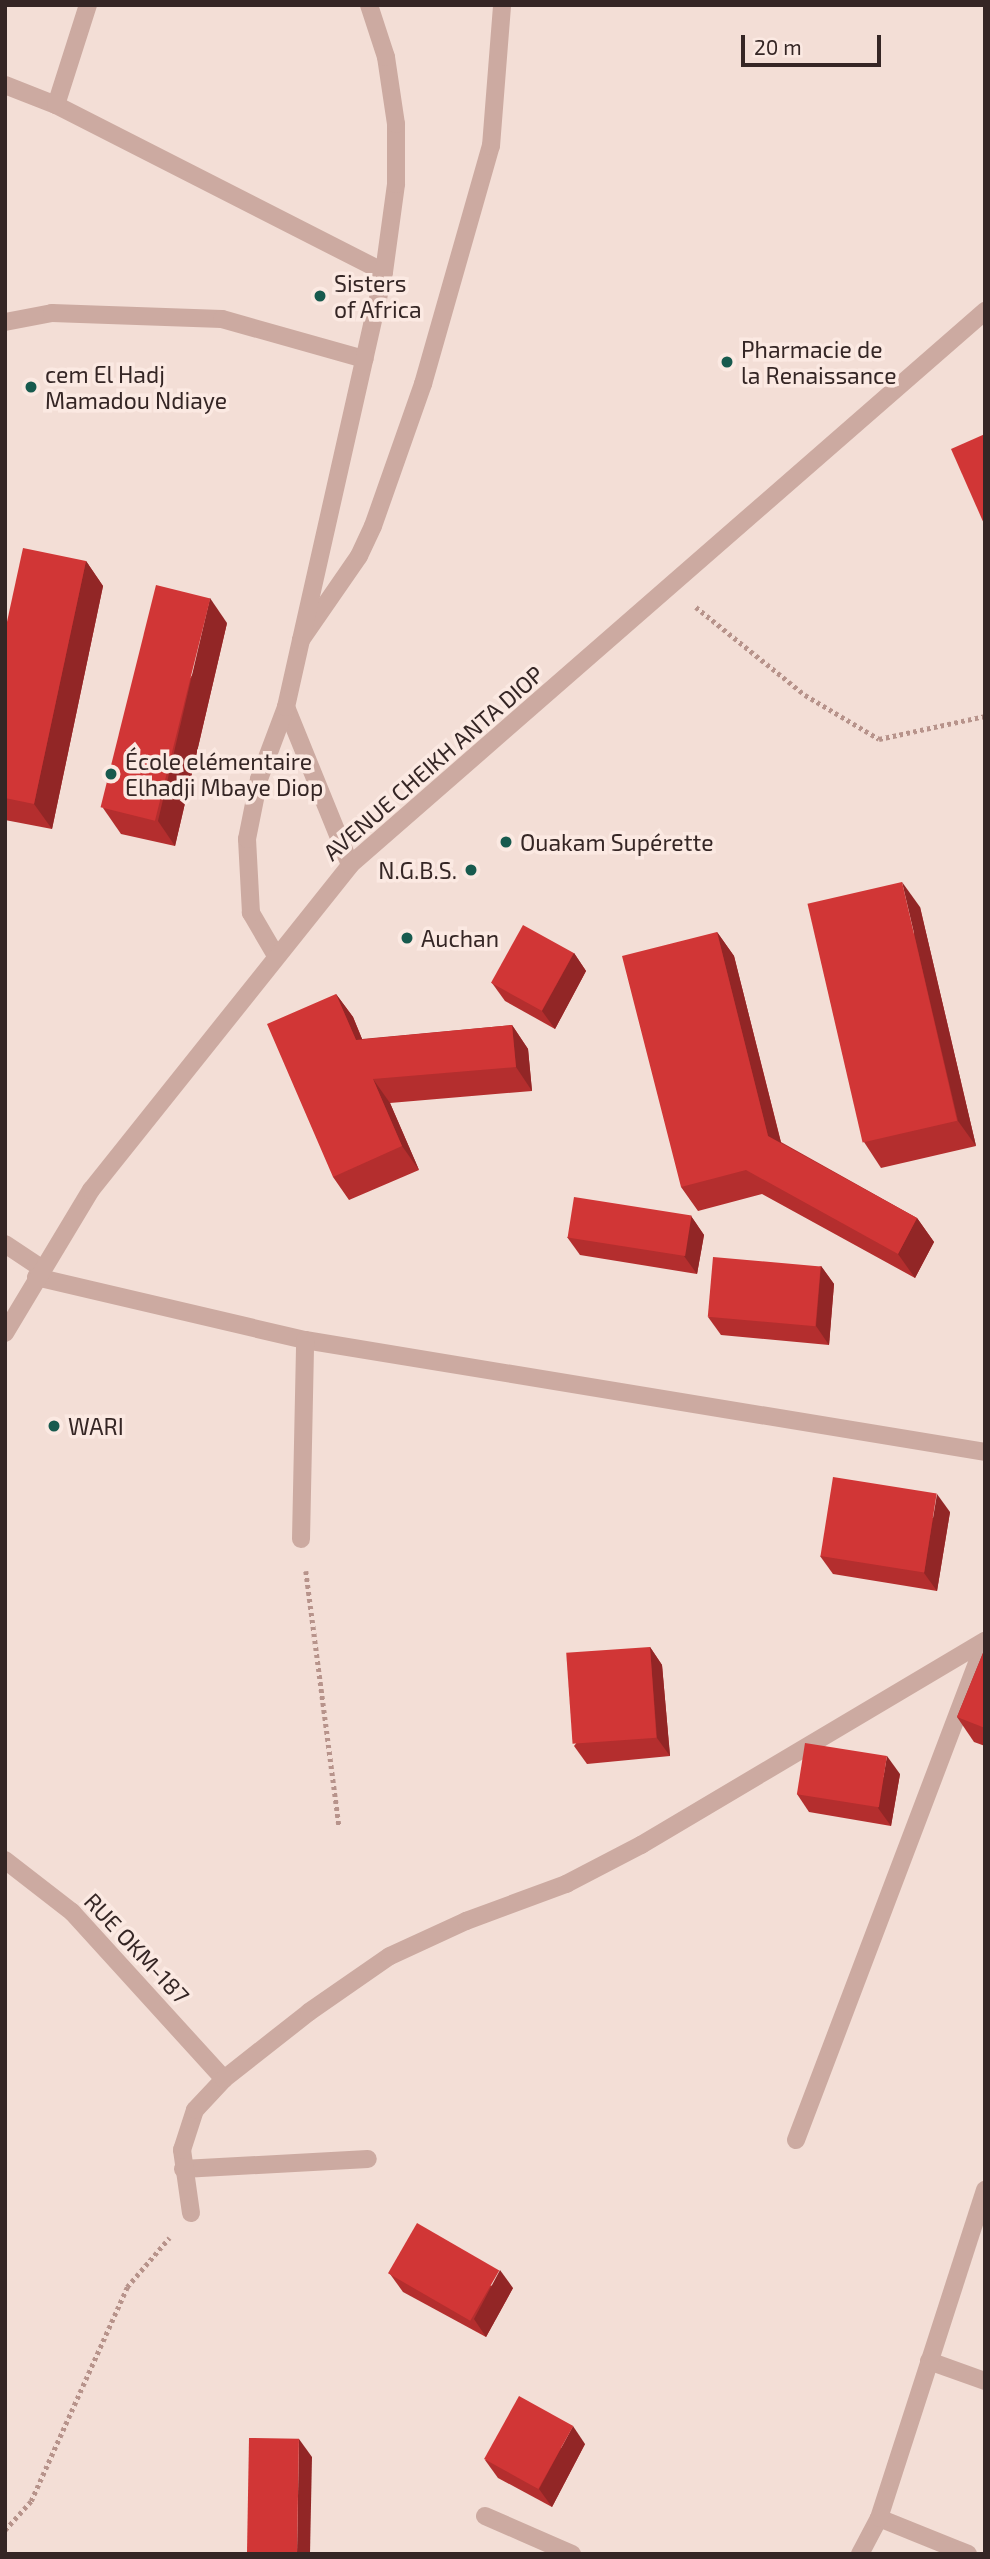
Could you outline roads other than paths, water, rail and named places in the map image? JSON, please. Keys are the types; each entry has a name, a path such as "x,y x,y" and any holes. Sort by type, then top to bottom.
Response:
{"street":[{"path":"56,105 88,5"},
{"path":"275,954 251,913 247,839 259,779 286,707 384,272 396,184 396,124 386,57 369,5"},
{"path":"301,640 368,536 423,384 491,146 502,5"},
{"path":"5,85 56,105 384,272"},
{"name":"AVENUE CHEIKH ANTA DIOP","path":"5,1333 38,1272 91,1190 275,954 350,864 985,311"},
{"path":"5,322 52,313 222,319 364,359"},
{"path":"286,707 350,864"},
{"path":"5,1244 38,1272 304,1340 985,1452"},
{"path":"301,1539 304,1340"},
{"path":"191,2213 183,2169 186,2131 195,2109 224,2079 309,2012 390,1956 466,1921 566,1884 641,1845 985,1641"},
{"path":"796,2140 985,1641"},
{"name":"RUE OKM-187","path":"5,1860 72,1912 224,2079"},
{"path":"183,2169 368,2159"},
{"path":"860,2554 879,2518 985,2190"},
{"path":"929,2361 985,2381"},
{"path":"485,2516 572,2554"},
{"path":"879,2518 968,2554"}],"place":[{"name":"Sisters of Africa","path":"320,296"},
{"name":"Pharmacie de la Renaissance","path":"727,362"},
{"name":"cem El Hadj Mamadou Ndiaye","path":"31,387"},
{"name":"École elémentaire Elhadji Mbaye Diop","path":"111,774"},
{"name":"Ouakam Supérette","path":"506,842"},
{"name":"N.G.B.S.","path":"471,870"},
{"name":"Auchan","path":"407,938"},
{"name":"WARI","path":"54,1426"}]}
